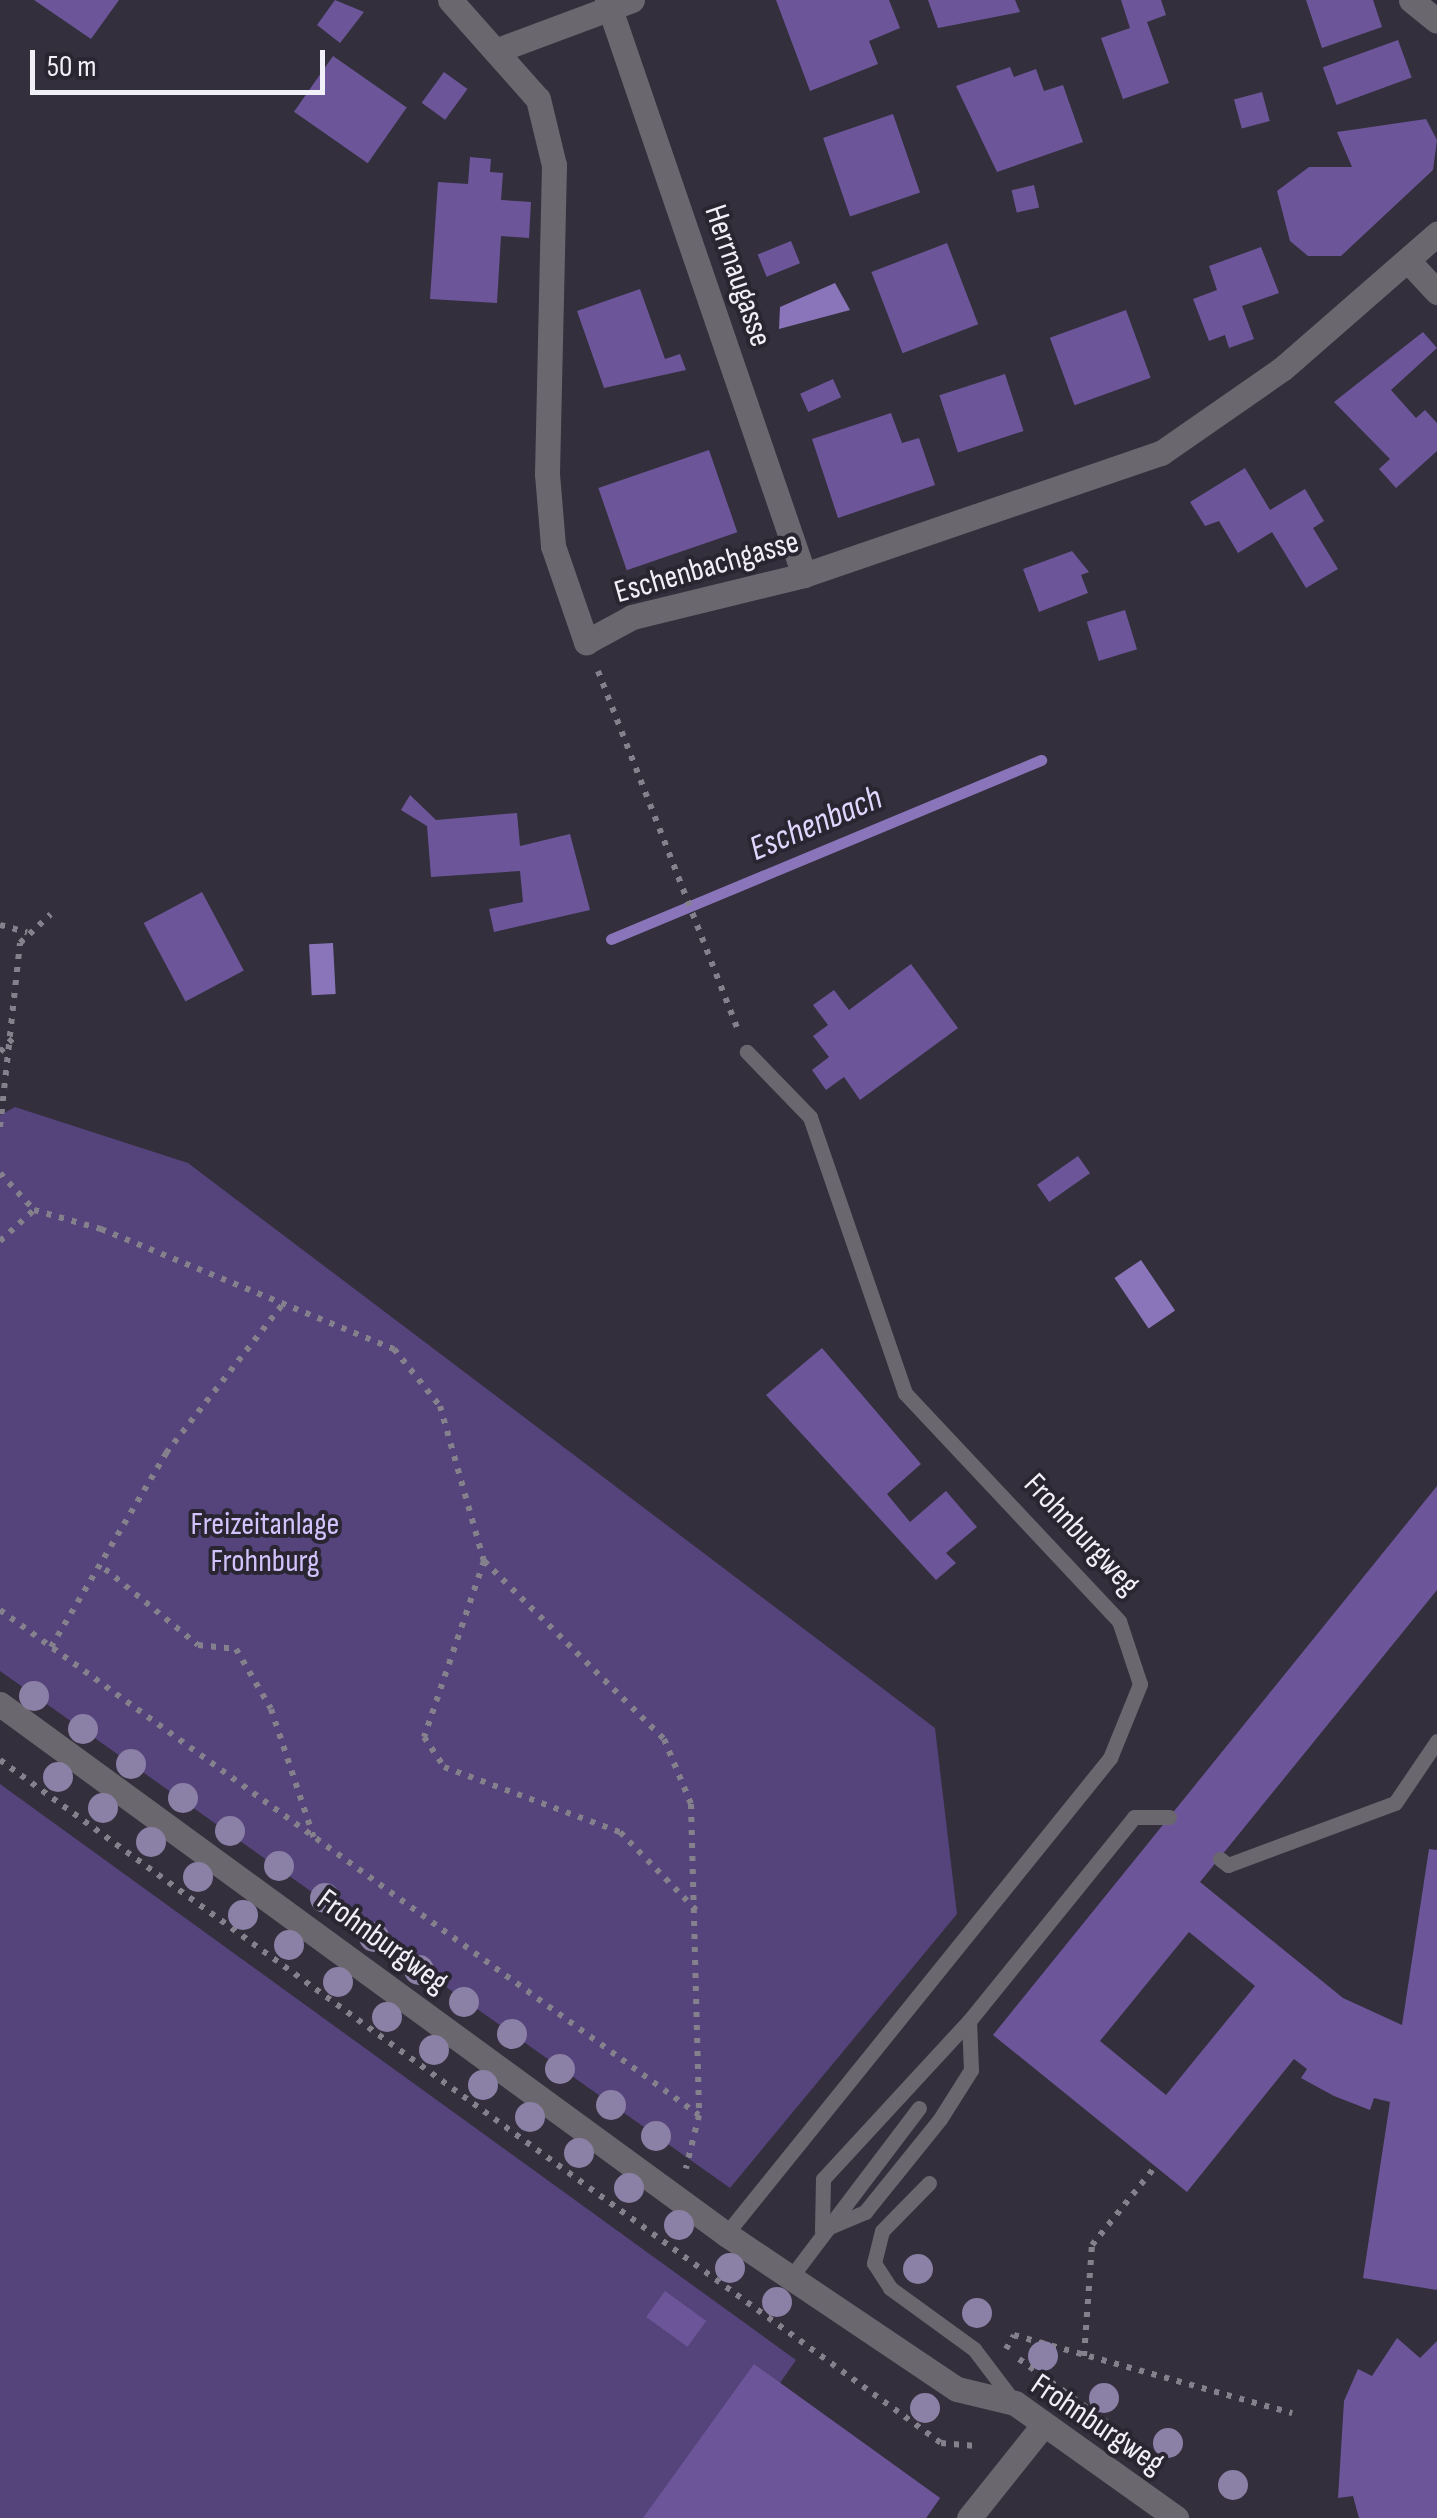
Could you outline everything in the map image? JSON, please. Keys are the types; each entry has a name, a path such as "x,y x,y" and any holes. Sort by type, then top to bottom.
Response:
{"street":[{"name":"Eschenbachgasse","path":"450,0 538,99 554,166 547,474 553,546 586,642 632,616 804,575 1161,453 1410,263 1437,234"},
{"path":"1411,0 1437,20"},
{"path":"498,50 616,3"},
{"name":"Herrnaugasse","path":"616,3 804,575"},
{"path":"1410,263 1437,292"},
{"name":"Frohnburgweg","path":"0,1704 726,2234 957,2389 1014,2403 1176,2518"},
{"path":"969,2518 1044,2424"}],"lane":[{"name":"Frohnburgweg","path":"726,2234 1110,1758 1140,1684 1118,1621 905,1393 810,1117 747,1052"},
{"path":"1220,1859 1228,1865 1395,1802 1437,1742"},
{"path":"822,2230 823,2179 969,2021 1134,1818 1169,1817"},
{"path":"822,2230 864,2212 940,2119 972,2070 969,2021"},
{"path":"790,2278 822,2230 918,2108"},
{"path":"929,2182 882,2230 874,2263 890,2288 974,2349 1014,2403"}],"path":[{"path":"586,642 747,1052"},
{"path":"0,1128 27,932 52,914"},
{"path":"0,925 27,932"},
{"path":"0,1052 14,1037"},
{"path":"0,1173 34,1210 394,1348 440,1406 484,1561 664,1739 691,1804 700,2115 690,2164 664,2188"},
{"path":"0,1241 34,1210"},
{"path":"51,1647 105,1569 166,1453 283,1304"},
{"path":"484,1561 424,1738 444,1767 620,1832 697,1911"},
{"path":"105,1569 198,1645 236,1649 272,1709 315,1842"},
{"path":"0,1610 315,1842 700,2115"},
{"path":"0,1760 942,2443 979,2446"},
{"path":"1084,2356 1092,2245 1155,2167"},
{"path":"1116,2428 1006,2350 1014,2336 1292,2413"}],"green space":[{"name":"Freizeitanlage Frohnburg","path":"15,1107 188,1163 935,1728 957,1914 730,2188 0,1671 0,1115"},
{"path":"0,1784 796,2360 780,2383 940,2498 926,2518 0,2518"}],"shaded area":[{"path":"835,283 850,310 779,329 780,307"},
{"path":"333,943 336,994 312,995 309,944"},
{"path":"1141,1260 1175,1311 1149,1328 1114,1278"}],"building":[{"path":"34,0 119,0 91,39"},
{"path":"335,0 364,12 340,43 317,25"},
{"path":"776,0 889,0 900,28 869,41 878,64 810,91"},
{"path":"928,0 1015,0 1020,12 938,28"},
{"path":"1121,0 1161,0 1166,15 1147,22 1169,83 1123,99 1101,38 1130,28"},
{"path":"1306,0 1373,0 1382,27 1322,48"},
{"path":"1398,40 1412,78 1337,105 1323,67"},
{"path":"333,56 407,108 368,163 294,112"},
{"path":"1010,67 1014,77 1036,69 1044,91 1063,85 1083,142 997,172 956,86"},
{"path":"444,72 467,89 445,120 422,103"},
{"path":"1262,92 1270,121 1242,128 1234,100"},
{"path":"893,114 920,192 850,217 823,138"},
{"path":"1426,119 1437,140 1433,170 1341,256 1308,256 1290,241 1277,191 1309,167 1352,167 1337,132"},
{"path":"470,157 491,159 490,172 503,173 501,200 531,202 529,238 501,236 497,303 430,299 438,182 468,184"},
{"path":"1034,185 1039,207 1017,213 1012,190"},
{"path":"791,241 800,263 767,277 758,254"},
{"path":"947,243 978,324 903,353 871,272"},
{"path":"1261,247 1279,293 1242,306 1254,339 1229,348 1225,335 1209,341 1193,299 1217,290 1209,266"},
{"path":"640,289 665,359 680,354 686,370 604,388 577,311"},
{"path":"1126,310 1151,378 1075,405 1050,338"},
{"path":"1423,332 1437,348 1391,390 1416,418 1425,410 1437,423 1437,451 1396,488 1379,469 1390,459 1334,402"},
{"path":"1005,374 1024,431 958,452 939,395"},
{"path":"833,379 841,397 808,412 800,394"},
{"path":"891,413 902,443 919,438 935,485 838,518 812,439"},
{"path":"709,450 737,532 627,570 598,488"},
{"path":"1245,468 1270,510 1305,489 1324,521 1313,528 1338,569 1306,588 1272,532 1238,553 1219,521 1205,526 1190,502"},
{"path":"1072,551 1089,572 1081,575 1088,593 1039,612 1023,569"},
{"path":"1125,610 1137,649 1099,661 1087,622"},
{"path":"410,795 436,820 517,813 520,846 570,834 590,910 494,932 489,909 523,902 520,871 431,877 427,826 401,810"},
{"path":"202,892 244,971 186,1002 144,923"},
{"path":"911,964 958,1028 860,1100 844,1077 826,1090 812,1070 829,1057 813,1036 828,1025 813,1005 834,990 849,1010"},
{"path":"1078,1156 1090,1173 1049,1202 1037,1185"},
{"path":"822,1348 921,1464 887,1494 910,1522 946,1491 977,1527 946,1553 956,1563 936,1580 766,1395"},
{"path":"1437,1486 1437,1590 1200,1882 1343,1998 1402,2025 1429,1849 1437,1850 1437,2290 1363,2278 1390,2102 1374,2098 1370,2110 1334,2096 1301,2078 1307,2069 1294,2059 1187,2192 993,2035","holes":["1189,1932 1255,1986 1166,2095 1100,2041"]},
{"path":"665,2291 706,2321 687,2347 646,2317"},
{"path":"1397,2338 1420,2358 1437,2341 1437,2518 1359,2518 1353,2496 1338,2498 1344,2401 1358,2369 1372,2376"},
{"path":"754,2364 940,2498 926,2518 643,2518"}],"waterway":[{"name":"Eschenbach","path":"611,939 1041,760"}]}
